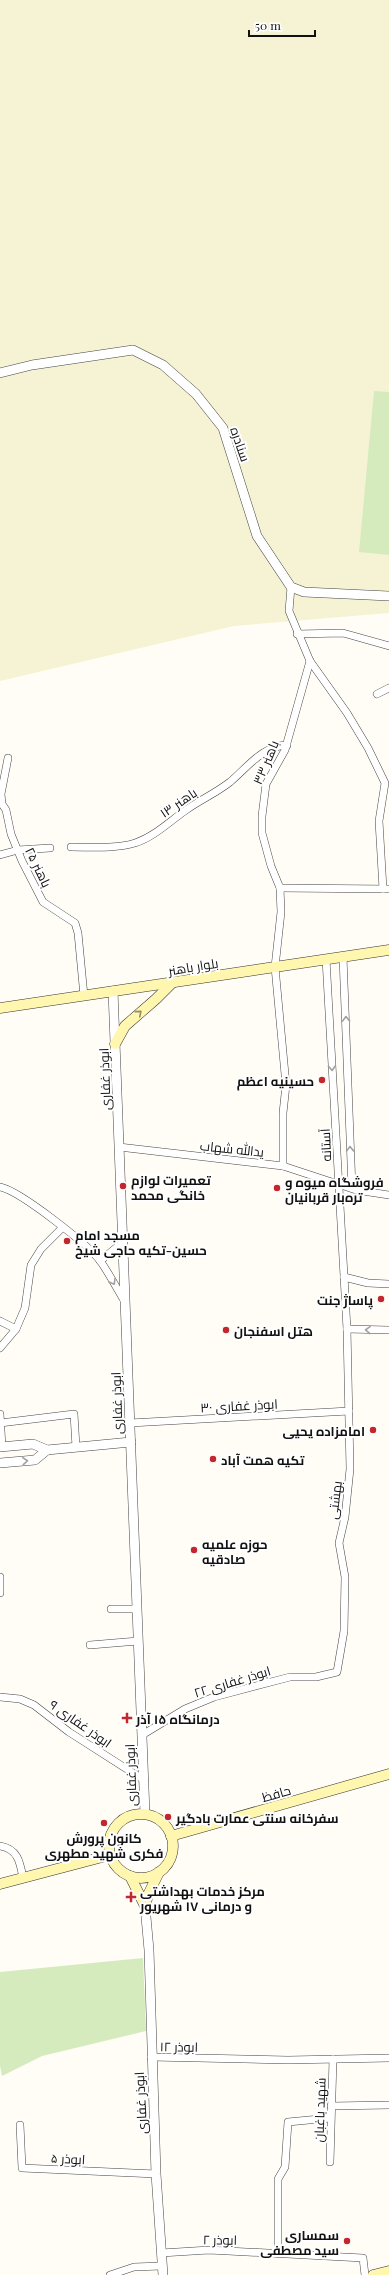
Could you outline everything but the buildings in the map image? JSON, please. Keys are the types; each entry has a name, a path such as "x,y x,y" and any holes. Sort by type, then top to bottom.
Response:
{"main road":[{"name":"بلوار باهنر","path":"0,1008 389,950"},
{"path":"115,1044 125,1026 156,1000 172,983"},
{"name":"حافظ","path":"171,1836 389,1774"},
{"path":"145,1906 148,1895 159,1872 166,1865 171,1856 171,1836 160,1820 145,1814 132,1815 123,1819 116,1826 111,1835 110,1855 114,1864 130,1876 140,1878 159,1872"},
{"path":"0,1884 110,1855"},
{"path":"130,1876 145,1906"},
{"path":"373,2275 389,2271"}],"street":[{"name":"سنادره","path":"0,372 32,365 133,350 163,365 196,394 223,428 257,536 291,587"},
{"path":"280,888 386,889 379,821 387,783 347,713 310,661 297,634 289,612 291,587 304,592 389,596"},
{"path":"297,634 342,633 389,646"},
{"name":"باهنر ۳۳","path":"283,1166 283,1113 286,1085 275,967 281,912 280,888 271,866 262,833 262,816 266,784 287,745 310,661"},
{"path":"377,694 389,688"},
{"name":"باهنر ۱۳","path":"71,847 119,846 136,842 152,834 228,783 261,753 276,746 287,745"},
{"name":"باهنر ۲۵","path":"8,758 1,794 10,834 43,902 75,922 78,933 84,996"},
{"path":"0,855 18,850 50,848"},
{"name":"آستانه","path":"343,957 352,1188"},
{"name":"آستانه","path":"326,960 347,1329"},
{"name":"ابوذر غفاری","path":"113,991 145,1814"},
{"name":"یدالله شهاب","path":"119,1147 283,1166 352,1188 389,1195"},
{"path":"0,1187 16,1192 62,1228 100,1262 125,1303"},
{"path":"0,1348 16,1329 25,1308 31,1265 42,1249 62,1228"},
{"path":"100,1262 123,1242"},
{"path":"344,1277 368,1283 389,1284"},
{"path":"0,1321 16,1329"},
{"path":"347,1329 389,1330"},
{"name":"بهشتی","path":"337,1672 344,1631 345,1577 338,1543 345,1517 350,1469 347,1329"},
{"name":"ابوذر غفاری ۳۰","path":"130,1424 349,1411"},
{"path":"0,1414 1,1447 33,1444 47,1450 131,1442"},
{"path":"0,1423 74,1414 76,1447"},
{"path":"0,1463 35,1460 47,1450"},
{"path":"0,1577 0,1593"},
{"path":"111,1609 137,1609"},
{"path":"90,1645 138,1641"},
{"name":"ابوذر غفاری ۲۲","path":"142,1736 185,1709 214,1697 290,1677 316,1677 337,1672"},
{"name":"ابوذر غفاری ۹","path":"0,1696 20,1699 34,1705 69,1732 144,1780"},
{"path":"0,1846 13,1851 20,1860 23,1878"},
{"name":"ابوذر غفاری","path":"145,1906 149,1950 151,2057 162,2272"},
{"name":"ابوذر ۱۲","path":"151,2057 288,2060 389,2058"},
{"name":"شهید باغبان","path":"330,2162 330,2118 333,2059"},
{"path":"331,2106 389,2105"},
{"path":"278,2253 278,2179 285,2167 288,2122 330,2118"},
{"name":"ابوذر ۵","path":"20,2125 22,2168 156,2174"},
{"name":"ابوذر ۲","path":"160,2252 209,2250 364,2258 365,2275"},
{"path":"110,2275 134,2267 162,2272"}],"shaded area":[{"path":"0,0 389,0 389,613 234,626 0,681"}],"green space":[{"path":"374,391 389,392 389,555 359,552"},
{"path":"143,1958 146,2031 42,2056 2,2076 0,2066 0,1972"}],"place":[{"name":"حسینیه اعظم","path":"322,1080"},
{"name":"تعمیرات لوازم خانگی محمد","path":"123,1186"},
{"name":"فروشگاه میوه و تره‌بار قربانیان","path":"277,1188"},
{"name":"مسجد امام حسین-تکیه حاجی شیخ","path":"67,1241"},
{"name":"پاساژ جنت","path":"381,1299"},
{"name":"هتل اسفنجان","path":"226,1330"},
{"name":"امامزاده یحیی","path":"373,1430"},
{"name":"تکیه همت آباد","path":"213,1459"},
{"name":"حوزه علمیه صادقیه","path":"194,1550"},
{"name":"درمانگاه ۱۵ آذر","path":"127,1718"},
{"name":"سفرخانه سنتی عمارت بادگیر","path":"168,1817"},
{"name":"کانون پرورش فکری شهید مطهری","path":"104,1823"},
{"name":"مرکز خدمات بهداشتی و درمانی ۱۷ شهریور","path":"131,1897"},
{"name":"سمساری سید مصطفی","path":"347,2241"}]}
